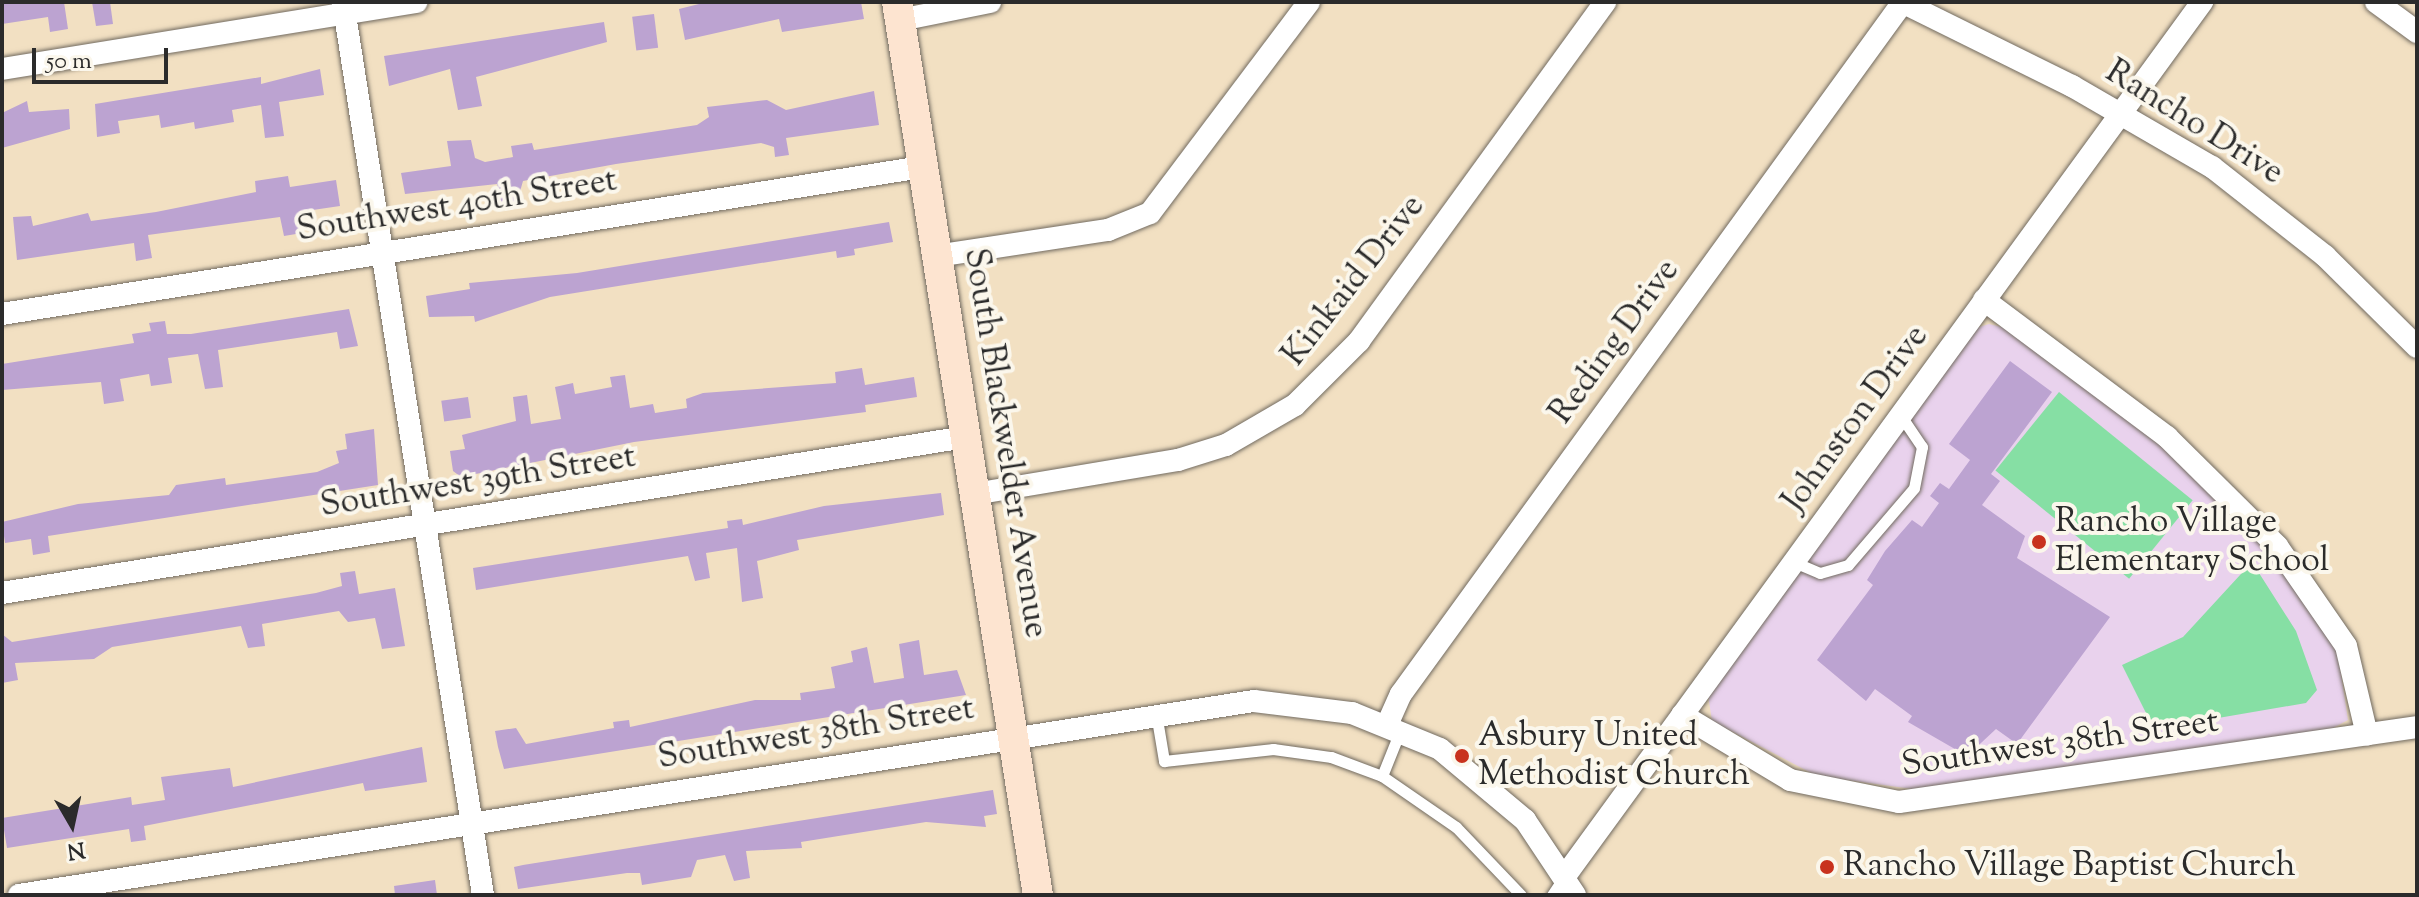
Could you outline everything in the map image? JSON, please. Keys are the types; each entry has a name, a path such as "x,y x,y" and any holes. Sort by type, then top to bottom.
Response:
{"street":[{"path":"2,69 344,8 417,2"},
{"path":"898,11 990,2"},
{"path":"936,256 1108,230 1150,213 1309,2"},
{"name":"Kinkaid Drive","path":"974,494 1178,460 1226,445 1295,405 1359,341 1605,2"},
{"name":"Rancho Drive","path":"1903,2 2122,113 2262,203 2417,347"},
{"name":"Reding Drive","path":"1394,727 1401,694 1903,2"},
{"name":"Johnston Drive","path":"1570,885 1682,715 2202,2"},
{"path":"2376,2 2417,32"},
{"path":"344,8 483,895"},
{"name":"South Blackwelder Avenue","path":"898,11 1038,895"},
{"name":"Southwest 40th Street","path":"2,314 922,167"},
{"path":"1984,300 2167,437 2277,546 2346,646 2367,735"},
{"name":"Southwest 39th Street","path":"2,593 965,437"},
{"name":"Southwest 38th Street","path":"19,895 1156,713 1276,702 1394,727 1483,779 1525,820 1570,885"},
{"name":"Southwest 38th Street","path":"1682,715 1781,776 1899,802 2417,727"}],"lane":[{"path":"1794,562 1820,573 1848,565 1914,488 1922,447 1901,416"},
{"path":"1156,713 1164,761 1273,749 1331,757 1382,776 1456,827 1521,895"},
{"path":"1382,776 1394,727"},
{"path":"1552,895 1570,885"}],"shaded area":[{"name":"Rancho Village Elementary School","path":"1989,324 2006,328 2175,456 2245,525 2324,626 2338,654 2348,720 2333,728 1927,791 1817,776 1712,721 1708,695 1976,328"}],"green space":[{"path":"2059,392 2193,500 2129,579 1995,470"},
{"path":"2252,562 2296,631 2317,690 2306,703 2154,729 2122,665 2183,637"}],"building":[{"path":"2,2 64,2 68,29 50,32 48,17 2,24"},
{"path":"92,2 110,2 113,24 96,26"},
{"path":"707,2 861,2 864,19 782,32 779,19 685,40 679,9"},
{"path":"654,14 658,48 636,50 632,17"},
{"path":"604,22 607,42 476,77 482,106 458,110 450,69 389,86 384,56"},
{"path":"320,69 324,95 279,102 284,136 265,138 261,105 232,110 234,122 195,129 194,122 161,128 159,115 118,121 120,133 97,137 95,104 261,77 261,84"},
{"path":"874,91 879,125 786,138 789,155 775,157 774,147 761,143 616,164 523,181 517,202 500,205 497,184 405,194 401,173 451,166 447,141 471,140 475,158 485,162 513,157 511,146 532,143 534,150 697,125 709,117 707,107 767,100 786,110"},
{"path":"27,101 29,112 69,109 70,129 2,148 2,113"},
{"path":"288,176 290,187 336,180 340,206 299,212 302,233 284,236 280,217 148,235 152,258 136,261 134,243 17,260 13,217 31,216 33,226 88,213 91,221 156,212 256,192 255,181"},
{"path":"889,222 893,242 854,249 855,255 837,258 836,251 550,297 475,322 474,316 429,317 426,296 470,289 469,283 577,273"},
{"path":"349,309 358,346 340,349 337,332 218,350 223,387 205,389 198,354 168,358 172,383 151,386 149,374 120,379 124,401 104,404 101,382 2,390 2,364 134,343 132,334 151,331 149,323 165,321 167,334 191,334"},
{"path":"2010,361 2052,392 1991,474 2000,481 1982,505 2025,536 2017,558 2110,617 2017,744 1996,729 1967,756 1908,722 1912,716 1875,689 1866,701 1817,660 1873,585 1867,580 1885,551 1912,520 1922,527 1939,503 1930,496 1940,483 1949,489 1970,460 1949,444"},
{"path":"862,368 865,385 914,377 917,397 865,405 866,412 634,442 461,477 453,471 450,451 465,449 462,435 516,421 513,397 527,395 531,424 561,419 555,387 573,383 575,394 612,387 610,377 625,375 630,408 653,404 655,413 687,408 686,399 703,393 836,383 835,372"},
{"path":"468,397 471,418 444,422 441,401"},
{"path":"374,429 378,485 48,536 50,552 33,555 31,539 5,543 2,522 78,504 169,495 176,485 225,478 226,485 317,472 339,463 336,451 347,449 345,434"},
{"path":"941,493 944,515 797,540 799,550 757,561 763,598 742,602 737,548 706,553 710,578 695,581 688,556 476,590 473,568 728,528 727,521 742,519 743,525 824,506"},
{"path":"355,571 359,594 395,588 405,646 382,649 375,618 348,622 339,611 262,624 265,646 248,648 241,626 112,647 94,659 15,663 18,680 2,683 2,634 12,642 316,593 342,586 340,573"},
{"path":"919,640 924,675 957,670 966,695 504,769 495,731 516,728 526,744 614,728 613,722 629,720 630,727 755,700 801,700 800,693 835,688 831,667 853,662 851,651 867,647 874,683 904,678 899,644"},
{"path":"422,747 427,782 365,791 363,783 144,826 146,840 131,842 129,829 7,848 2,818 131,797 132,805 165,800 161,777 230,768 233,787"},
{"path":"993,790 997,814 984,816 986,827 926,822 801,842 802,848 746,851 750,878 734,881 725,855 697,860 691,877 642,885 640,873 627,873 518,889 514,867 523,865"},
{"path":"435,880 437,895 395,895 394,886"}],"place":[{"name":"Rancho Village Elementary School","path":"2039,542"},
{"name":"Asbury United Methodist Church","path":"1462,756"},
{"name":"Rancho Village Baptist Church","path":"1827,867"}]}
